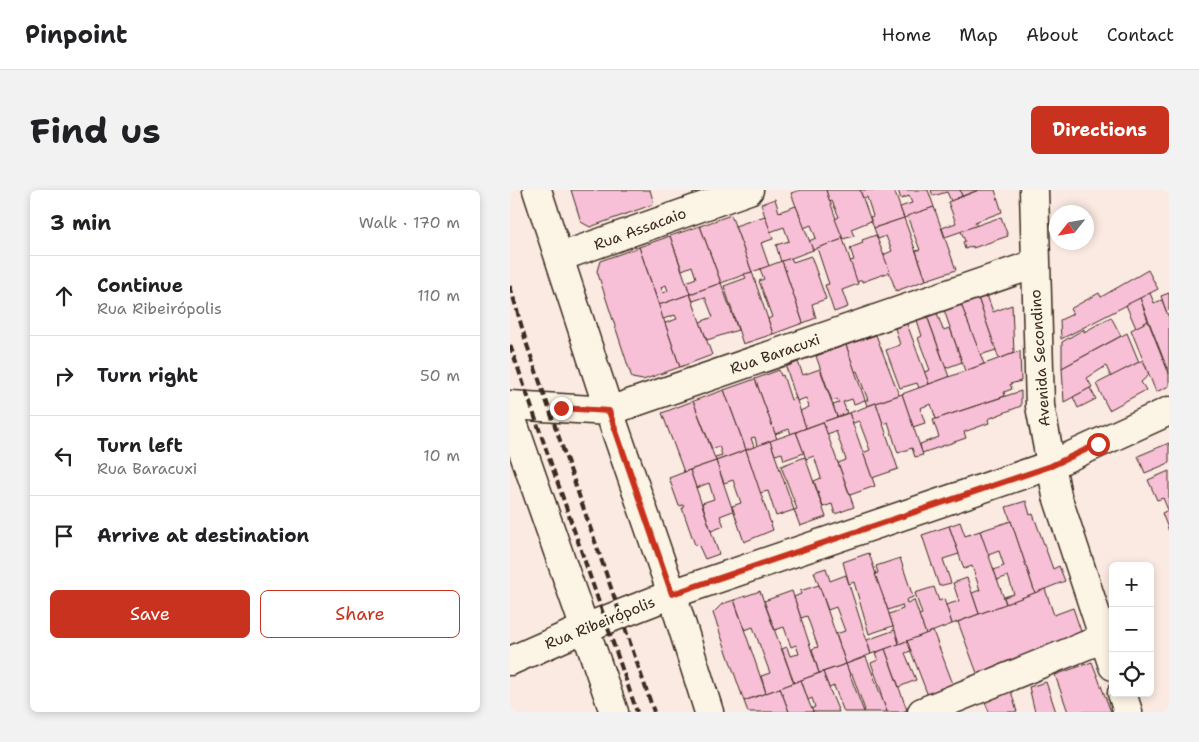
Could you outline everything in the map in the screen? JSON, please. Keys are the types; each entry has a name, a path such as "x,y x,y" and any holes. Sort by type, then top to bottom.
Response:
{"street":[{"path":"537,190 609,411 672,594 709,712"},
{"name":"Rua Assacaio","path":"560,258 749,190"},
{"name":"Avenida Secondino","path":"1034,190 1040,406 1057,496 1109,654"},
{"name":"Rua Baracuxi","path":"510,405 609,411 1035,264"},
{"name":"Rua Ribeirópolis","path":"510,661 585,628 672,594 1051,466 1169,411"},
{"path":"510,414 614,712"},
{"path":"922,712 1104,638"},
{"path":"1123,697 1128,712"}],"building":[{"path":"571,190 650,190 654,204 590,227 581,222"},
{"path":"801,190 826,190 843,239 813,250 809,241 816,238 811,225 804,228 791,193"},
{"path":"826,190 860,190 871,221 851,229 854,236 843,239 835,219 839,217 832,201 830,202"},
{"path":"860,190 894,190 904,218 874,228 870,217 873,216 867,197 863,198"},
{"path":"898,190 928,190 934,207 904,218 900,207 912,203 909,196 901,199"},
{"path":"931,190 960,190 962,196 951,201 947,192 933,196"},
{"path":"960,190 979,190 962,196"},
{"path":"979,190 995,190 1002,212 975,222 977,226 945,237 942,228 956,223 948,202"},
{"path":"775,199 779,212 796,206 813,250 781,262 776,245 789,241 784,227 770,232 761,204"},
{"path":"934,207 956,270 926,280 916,251 920,250 907,216"},
{"path":"731,215 752,272 721,283 700,226"},
{"path":"765,216 773,239 761,243 769,266 752,272 735,226"},
{"path":"1001,217 1008,236 965,249 963,242 965,241 961,231"},
{"path":"904,218 926,280 896,291 883,255 892,251 886,236 878,239 874,228"},
{"path":"700,226 721,283 690,294 686,282 696,278 692,266 682,270 670,236"},
{"path":"876,235 890,272 857,282 850,261 854,260 850,248 863,243 862,240"},
{"path":"670,236 690,294 659,305 639,247","holes":["666,285 668,291 663,293 661,287"]},
{"path":"843,239 858,284 842,290 848,307 834,312 825,285 829,284 817,248"},
{"path":"639,247 680,367 643,380 632,378 597,271 600,261"},
{"path":"811,256 826,299 812,304 816,318 803,323 782,261 791,258 793,262"},
{"path":"782,261 803,323 773,334 768,319 772,317 759,281 764,279 760,269"},
{"path":"1148,270 1158,289 1061,339 1060,320 1073,314 1070,309 1099,293 1101,297"},
{"path":"752,272 773,334 743,344 724,286 746,278 744,274"},
{"path":"721,283 738,330 707,340 700,322 713,317 705,297 693,301 690,294"},
{"path":"1150,293 1154,303 1162,300 1169,318 1169,374 1140,298"},
{"path":"1169,293 1169,310 1166,311 1161,296"},
{"path":"690,294 712,355 680,367 665,323 677,319 675,315 663,319 659,305"},
{"path":"987,295 993,312 1012,305 1014,353 999,359 978,298"},
{"path":"978,298 996,350 980,355 961,304"},
{"path":"1140,298 1148,321 1136,328 1126,305"},
{"path":"961,304 984,364 965,371 944,310"},
{"path":"937,313 943,330 950,328 962,362 946,368 927,316"},
{"path":"927,316 949,377 929,384 924,372 930,370 918,338 922,336 917,320"},
{"path":"1111,317 1121,336 1062,368 1062,342 1084,329 1084,332"},
{"path":"1148,321 1169,374 1169,386 1156,392 1131,330"},
{"path":"907,324 929,384 919,388 917,383 900,388 886,350 900,345 895,328"},
{"path":"1127,333 1139,362 1111,377 1106,366 1087,378 1092,387 1064,402 1062,368"},
{"path":"876,335 899,395 867,406 865,400 868,400 857,371 855,372 846,345"},
{"path":"846,345 865,400 854,404 852,399 843,402 847,413 837,417 833,405 839,403 837,399 832,401 816,356"},
{"path":"1020,351 1021,381 1010,384 1012,389 1004,392 1005,396 936,419 931,404 920,408 925,423 913,427 902,394"},
{"path":"1143,360 1149,375 1141,382 1146,390 1109,410 1096,384"},
{"path":"798,362 803,375 820,369 837,417 806,428 800,411 809,407 806,398 797,401 786,367"},
{"path":"779,370 781,376 783,375 791,400 796,398 806,428 791,434 789,429 775,434 755,379"},
{"path":"755,379 777,439 757,446 755,437 751,438 754,447 746,450 724,390"},
{"path":"1090,388 1096,399 1078,408 1073,397"},
{"path":"724,390 746,450 716,461 715,457 722,455 719,446 712,449 693,401"},
{"path":"1021,391 1021,406 988,419 989,423 964,432 966,438 922,453 920,444 939,437 933,420"},
{"path":"902,394 923,455 915,457 912,448 898,453 888,422 883,424 876,403"},
{"path":"693,401 716,461 684,472 662,413"},
{"path":"876,403 898,469 872,478 863,453 870,450 859,421 853,423 849,413"},
{"path":"849,413 875,486 850,495 838,463 846,460 836,431 827,434 823,422"},
{"path":"823,422 854,507 835,514 832,504 823,507 814,481 821,478 814,456 806,459 796,432"},
{"path":"796,432 804,453 784,460 782,453 775,455 770,441"},
{"path":"770,441 794,510 776,516 768,491 760,493 746,450"},
{"path":"1169,443 1169,463 1145,473 1138,456"},
{"path":"746,450 773,530 744,542 732,506 741,503 733,480 724,483 716,461"},
{"path":"805,457 826,517 800,526 794,510 797,509 781,466"},
{"path":"716,461 733,511 720,516 724,526 711,531 702,503 714,499 709,483 696,488 690,470"},
{"path":"690,470 719,554 705,559 698,544 695,545 682,508 684,508 683,505 679,506 669,478"},
{"path":"1169,471 1169,531 1162,513 1168,510 1163,498 1157,500 1148,480"},
{"path":"1026,501 1030,515 1033,514 1053,569 1059,566 1065,581 1035,593 1006,507"},
{"path":"1011,521 1035,593 1006,604 1004,597 1014,594 1008,576 997,580 994,570 1004,566 999,551 988,555 980,531"},
{"path":"960,522 965,536 980,531 1006,604 979,614 972,593 980,590 972,566 964,569 949,526"},
{"path":"949,526 959,554 943,559 951,583 939,586 922,535"},
{"path":"869,553 893,626 869,634 854,582 849,584 843,562"},
{"path":"900,558 913,597 906,600 907,603 914,600 926,634 899,644 889,614 903,609 902,605 888,610 875,574 878,573 876,566"},
{"path":"826,568 830,581 846,575 871,654 846,664 836,634 845,631 836,607 828,610 814,572"},
{"path":"967,578 979,614 952,624 946,605 959,601 953,583"},
{"path":"819,585 846,664 819,673 812,649 818,647 807,616 801,618 794,597 801,594 800,591"},
{"path":"934,587 939,601 944,599 952,624 926,634 919,615 922,614 915,593"},
{"path":"1045,589 1054,615 1073,608 1083,637 980,681 958,622"},
{"path":"760,591 794,683 766,693 761,676 770,673 753,627 745,630 734,600"},
{"path":"792,591 819,673 794,683 782,649 787,647 790,656 799,654 796,645 791,647 784,627 775,630 764,601"},
{"path":"734,600 766,693 744,701 713,613 722,604"},
{"path":"895,630 899,644 871,654 867,640"},
{"path":"933,631 953,684 949,686 951,693 930,701 907,641"},
{"path":"907,641 911,651 905,653 916,680 899,687 885,649"},
{"path":"885,649 907,710 902,712 887,712 871,663 878,660 875,653"},
{"path":"866,657 887,712 864,712 865,710 852,674 850,675 846,664"},
{"path":"1092,662 1111,712 1068,712 1055,675"},
{"path":"846,664 864,712 844,712 834,686 829,688 823,672"},
{"path":"823,672 839,712 813,712 811,709 815,707 812,698 808,700 801,680"},
{"path":"801,680 813,712 789,712 780,688"},
{"path":"1046,682 1056,712 1035,712 1029,687"},
{"path":"780,688 789,712 748,712 744,701"},
{"path":"1011,691 1017,712 989,712 985,702"}],"railway":[{"path":"510,286 527,345 654,712"},
{"path":"510,345 637,712"}],"route":[{"path":"561,408 609,411 672,594 1051,466 1098,444"}]}
